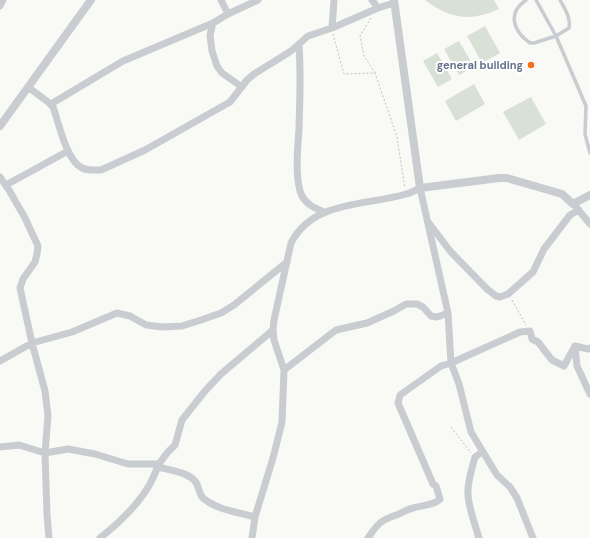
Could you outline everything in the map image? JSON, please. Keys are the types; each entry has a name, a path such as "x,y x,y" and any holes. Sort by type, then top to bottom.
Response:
{"street":[{"path":"0,6 3,0"},
{"path":"221,0 228,14"},
{"path":"51,104 123,61 213,23 258,0"},
{"path":"332,28 334,0"},
{"path":"372,0 378,8"},
{"path":"1,124 88,1"},
{"path":"28,87 51,104 57,116 68,151 76,162 83,169 101,170 145,150 227,104 254,74 291,51 308,36 332,28 394,2 420,188 448,313 451,363 471,432 497,475 510,486 514,492 534,538"},
{"path":"213,23 210,41 218,66 222,73 242,87"},
{"path":"299,45 299,184 302,195 307,202 324,212"},
{"path":"6,185 68,151"},
{"path":"0,177 25,218 38,246 35,262 23,279 20,288 32,344 45,391 48,416 45,453 49,538"},
{"path":"252,538 255,517 282,422 284,370 274,340 273,330 291,243 296,233 308,222 324,212 339,207 407,194 420,188 498,178 507,178 562,194 576,207 590,224"},
{"path":"426,220 450,251 488,290 500,297 508,294 533,272 544,249 576,207 590,195"},
{"path":"0,361 32,344 72,332 117,313 130,316 146,325 162,328 182,326 195,322 221,313 234,305 287,262"},
{"path":"284,370 336,330 373,321 406,304 417,304 423,307 431,316 436,317 448,313"},
{"path":"100,538 115,526 136,504 150,484 159,465 167,453 175,445 182,420 205,391 221,374 273,330"},
{"path":"368,538 377,524 390,516 435,503 440,499 436,486 433,484 398,402 400,395 441,366 520,332 530,331 532,339 538,342 552,360 564,366 575,346"},
{"path":"575,346 588,349 590,348"},
{"path":"575,346 577,366 590,394"},
{"path":"0,447 19,445 45,453 68,449 95,454 128,464 159,465 190,477 196,483 203,498 215,506 255,517"},
{"path":"480,538 470,506 468,494 474,457 482,452"}],"lane":[{"path":"526,0 520,4 514,19 518,33 530,43 556,36 569,28 569,19 560,0"},
{"path":"536,0 556,36 586,106 585,134 590,153"},
{"path":"586,106 590,108"}],"path":[{"path":"378,8 360,36 364,56 375,73 397,137 407,194"},
{"path":"332,28 344,74 375,73"},
{"path":"508,294 530,331"},
{"path":"450,427 474,457"}],"shaded area":[{"path":"425,0 494,0 499,9 479,16 460,16 452,15 443,11"},
{"path":"485,26 500,53 482,63 467,36"},
{"path":"459,41 474,67 459,75 444,49"},
{"path":"437,53 452,79 438,87 423,61"},
{"path":"474,84 485,104 456,121 445,101"},
{"path":"531,97 546,124 519,140 503,112"}],"place":[{"name":"general building","path":"531,65"}]}
